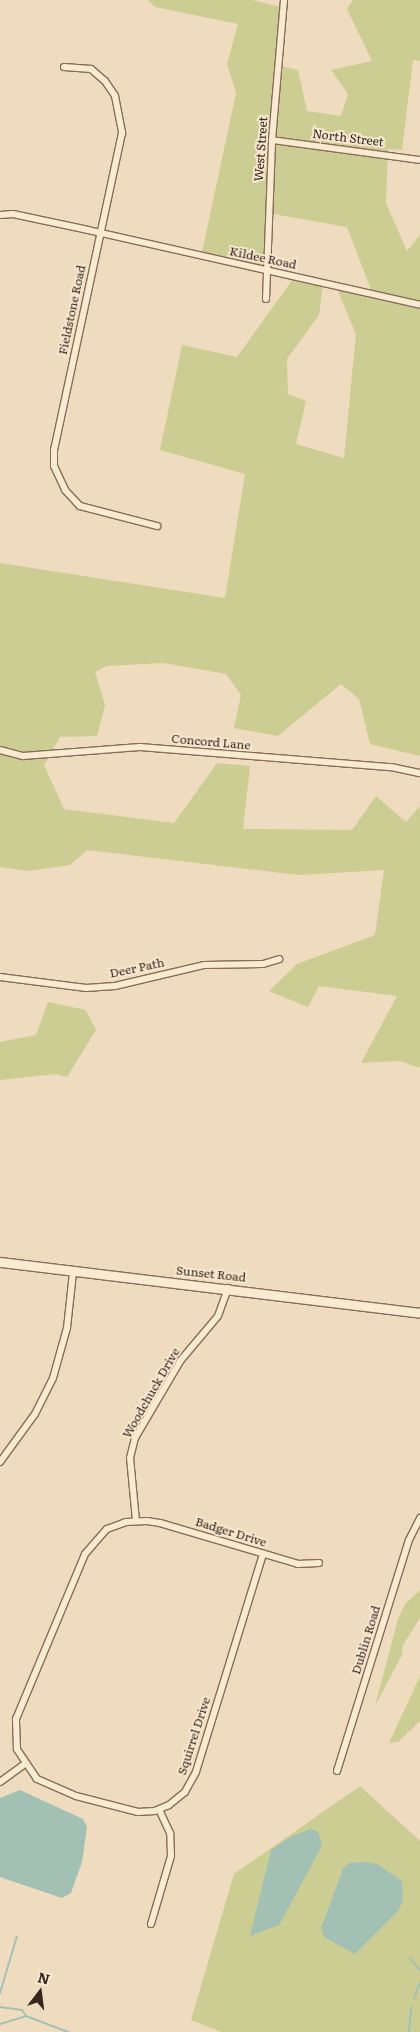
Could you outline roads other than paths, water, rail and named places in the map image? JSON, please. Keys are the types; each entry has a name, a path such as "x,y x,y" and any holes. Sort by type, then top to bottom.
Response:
{"street":[{"name":"West Street","path":"266,299 272,140 284,0"},
{"name":"Fieldstone Road","path":"64,67 82,66 97,72 115,96 120,114 122,133 117,165 54,450 54,466 65,490 80,506 157,526"},
{"name":"North Street","path":"272,140 420,160"},
{"name":"Kildee Road","path":"0,215 13,214 420,305"},
{"name":"Concord Lane","path":"0,750 23,756 140,747 391,767 420,773"},
{"name":"Deer Path","path":"0,978 86,988 116,986 204,965 263,964 279,959"},
{"name":"Sunset Road","path":"0,1262 73,1273 228,1288 420,1313"},
{"path":"0,1462 35,1414 53,1378 68,1328 73,1273"},
{"name":"Woodchuck Drive","path":"136,1521 130,1464 135,1438 181,1360 218,1316 228,1288"},
{"name":"Dublin Road","path":"337,1771 409,1540 420,1518"},
{"path":"136,1521 107,1530 85,1554 16,1719 15,1738 25,1764 37,1779 57,1790 125,1810 159,1809 170,1833 171,1856 151,1924"},
{"name":"Badger Drive","path":"136,1521 160,1523 298,1564 319,1563"},
{"name":"Squirrel Drive","path":"159,1809 185,1792 196,1772 263,1554"},
{"path":"0,1782 25,1764"}],"waterway":[{"path":"0,1993 17,1936"},
{"path":"410,1958 420,1971"},
{"path":"414,1999 420,1982"},
{"path":"0,2007 22,2010 26,2016 68,2032"},
{"path":"409,2032 411,2007"},
{"path":"0,2024 26,2016"}]}
